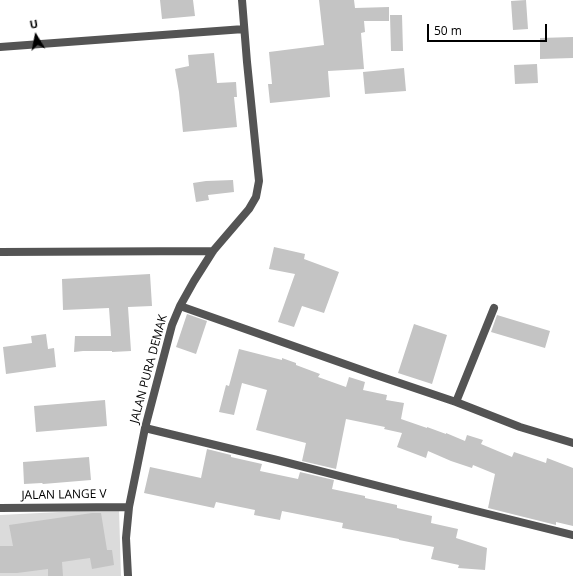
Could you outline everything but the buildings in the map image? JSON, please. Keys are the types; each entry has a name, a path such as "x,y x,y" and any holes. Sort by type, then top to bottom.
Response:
{"street":[{"name":"JALAN PURA DEMAK","path":"126,576 128,507 145,428 172,325 180,306 213,251 249,209 256,197 259,181 242,0"},
{"path":"0,47 244,29"},
{"path":"0,252 213,251"},
{"path":"180,306 456,402 520,427 573,443"},
{"path":"456,402 494,308"},
{"path":"145,428 285,462 476,512 573,535"},
{"name":"JALAN LANGE V","path":"0,508 128,507"}],"shaded area":[{"path":"119,509 121,576 0,576 0,515"}]}
